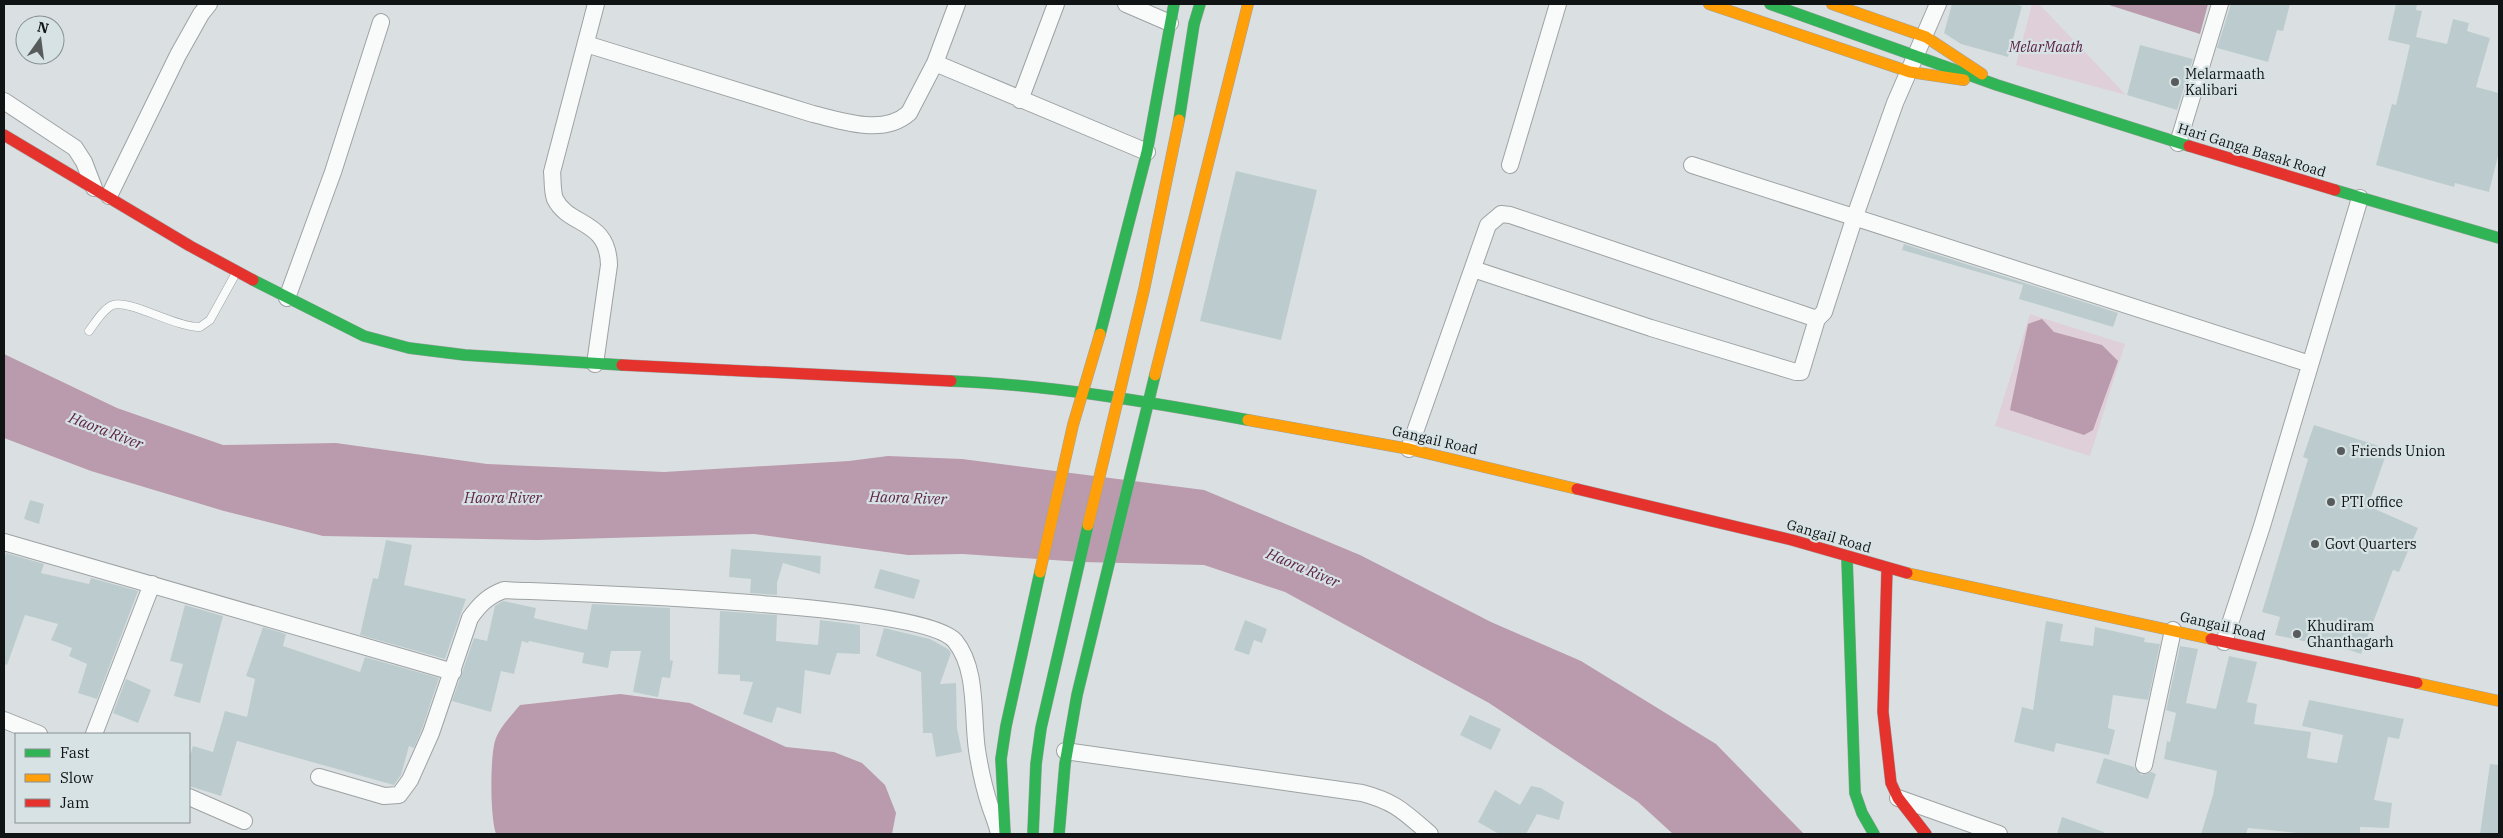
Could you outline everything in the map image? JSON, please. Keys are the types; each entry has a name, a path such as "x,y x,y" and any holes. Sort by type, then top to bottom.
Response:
{"street":[{"path":"109,196 178,55 200,14 209,4"},
{"path":"595,364 609,252 600,235 560,206 554,197 552,178 596,4"},
{"path":"586,44 813,114 868,126 895,121 909,113 935,63 957,4"},
{"path":"1020,100 1056,4"},
{"path":"1126,4 1170,23"},
{"path":"1005,834 1001,759 1006,726 1073,425 1108,309 1147,152 1174,4"},
{"path":"1032,834 1041,728 1153,255 1185,89 1194,24 1194,4"},
{"path":"1194,24 1200,4"},
{"path":"1059,834 1060,799 1065,752 1217,119 1248,4"},
{"path":"1510,166 1558,4"},
{"name":"Hari Ganga Basak Road","path":"1709,4 1910,72 1997,85 2178,143 2499,238"},
{"path":"1770,4 1918,55 1997,85"},
{"name":"Hari Ganga Basak Road","path":"1832,4 1926,37 1997,85"},
{"path":"1473,269 1650,328 1801,372 1805,364 1817,319 1824,312 1854,216 1895,104 1926,37 1938,4"},
{"path":"2178,143 2220,4"},
{"path":"287,298 333,172 381,22"},
{"path":"935,63 1147,152"},
{"path":"4,100 75,148 84,162 94,188"},
{"name":"Gangail Road","path":"4,136 109,196 190,246 287,298 364,336 409,348 465,355 595,364 1000,383 1150,402 1409,449 1792,540 1887,569 2499,700"},
{"path":"1692,165 2310,364"},
{"path":"2224,642 2262,526 2360,198"},
{"path":"1409,449 1488,225 1501,214 1510,215 1817,319"},
{"path":"4,542 453,672"},
{"path":"1847,558 1855,793 1862,813 1874,834"},
{"path":"1887,569 1883,712 1891,783 1898,798 1926,834"},
{"path":"94,733 152,584"},
{"path":"318,778 384,796 398,795 410,780 431,733 470,618 481,603 490,596 504,590 744,602 901,620 939,629 954,639 963,652 970,688 977,749 990,806 999,834"},
{"path":"2144,765 2174,630"},
{"path":"4,720 37,733"},
{"path":"1065,752 1362,794 1386,800 1400,808 1430,834"},
{"path":"190,797 244,821"},
{"path":"1898,798 1999,834"}],"lane":[{"path":"89,331 108,308 119,304 182,326 200,327 210,320 237,271"}],"green space":[{"name":"MelarMaath","path":"2032,4 2039,4 2126,95 2016,65"},
{"path":"2030,314 2125,344 2090,456 1995,426"}],"water":[{"path":"2106,4 2208,4 2200,34"},
{"path":"2042,319 2054,332 2102,345 2118,361 2093,430 2084,435 2010,410 2028,324"},
{"name":"Haora River","path":"4,354 117,408 223,445 336,443 487,464 664,472 849,461 888,456 962,459 1204,490 1360,555 1491,622 1581,661 1716,744 1804,834 1673,834 1638,802 1489,703 1285,592 1204,565 1082,562 963,554 908,555 754,534 537,540 323,536 224,511 91,471 4,438"},
{"path":"620,694 690,703 786,747 834,752 862,763 885,785 896,813 892,834 496,834 492,801 493,749 499,731 520,705"}],"building":[{"path":"1952,4 2013,4 2022,6 2008,57 1961,44 1944,33"},
{"path":"2231,4 2290,4 2283,31 2277,30 2268,62 2217,48"},
{"path":"2396,4 2417,4 2416,10 2422,11 2416,37 2447,44 2453,19 2469,23 2467,31 2490,38 2476,87 2499,93 2499,152 2489,192 2455,183 2454,187 2376,165 2392,104 2396,105 2410,45 2388,40"},
{"path":"2140,45 2193,59 2177,110 2127,95"},
{"path":"1236,171 1317,190 1281,340 1200,321"},
{"path":"1904,244 2118,313 2113,327 2019,299 2023,285 1902,250"},
{"path":"2314,425 2388,449 2368,506 2418,528 2399,572 2393,570 2361,654 2318,639 2317,644 2275,635 2280,617 2262,612 2308,459 2303,457"},
{"path":"30,500 44,504 39,524 24,519"},
{"path":"386,540 412,545 404,585 466,599 445,659 360,635 373,578 378,579"},
{"path":"731,549 821,556 820,574 783,563 777,583 777,595 750,593 751,579 729,577"},
{"path":"6,553 44,564 41,573 89,584 91,578 138,591 97,699 78,693 87,664 69,656 72,648 51,640 58,624 25,615 7,665 4,664 4,562"},
{"path":"880,569 920,580 914,599 874,588"},
{"path":"503,601 536,608 534,618 587,630 592,604 670,608 670,660 673,661 670,678 662,677 658,697 633,692 641,651 611,651 608,668 582,663 584,653 522,641 514,674 501,671 491,712 452,701 474,638 487,641 495,606"},
{"path":"185,605 223,616 200,703 174,696 183,664 170,661"},
{"path":"720,611 777,615 776,641 818,645 820,620 860,625 860,654 837,653 830,675 805,670 801,714 777,707 772,723 743,714 753,682 740,681 740,675 718,674"},
{"path":"1245,620 1267,629 1262,643 1254,640 1249,655 1234,650"},
{"path":"2046,621 2063,624 2060,641 2093,646 2095,627 2145,638 2144,642 2160,644 2148,700 2113,695 2108,728 2115,730 2109,755 2056,743 2054,752 2014,742 2022,707 2033,710"},
{"path":"263,627 286,634 283,646 360,672 365,657 439,678 422,729 414,748 409,746 401,775 394,785 237,741 221,796 190,786 190,756 193,746 213,752 225,711 247,717 255,679 246,676"},
{"path":"884,628 930,639 948,649 951,653 940,684 956,683 957,728 962,752 936,757 932,733 923,733 921,672 876,656"},
{"path":"2180,646 2198,649 2186,703 2216,709 2229,656 2257,662 2247,702 2257,704 2254,724 2311,732 2307,758 2337,763 2343,735 2302,726 2309,700 2404,719 2399,739 2388,737 2374,800 2392,803 2389,828 2360,827 2360,834 2307,834 2248,828 2246,834 2201,834 2213,795 2217,771 2164,759 2167,741 2170,742 2176,713 2166,710"},
{"path":"126,679 151,690 138,723 113,713"},
{"path":"1470,715 1501,729 1491,750 1460,735"},
{"path":"2104,758 2134,767 2141,775 2151,772 2156,774 2148,799 2096,783"},
{"path":"2490,764 2499,765 2499,834 2480,834"},
{"path":"1531,786 1541,788 1564,802 1559,820 1537,814 1526,834 1499,834 1478,822 1495,790 1520,805"},
{"path":"2062,817 2104,832 2103,834 2057,834"}],"traffic: fast":[{"path":"1100,334 1147,152 1174,4"},
{"path":"1194,24 1200,4"},
{"path":"1770,4 1997,85 2189,146"},
{"path":"1179,120 1194,24"},
{"path":"2335,190 2499,238"},
{"path":"253,280 364,336 409,348 465,355 622,365"},
{"path":"1059,834 1065,764 1077,695 1155,375"},
{"path":"951,381 1063,390 1248,420"},
{"path":"1033,834 1036,764 1041,728 1088,525"},
{"path":"1847,558 1855,793 1862,813 1874,834"},
{"path":"1005,834 1001,759 1006,726 1040,572"}],"traffic: slow":[{"path":"1155,375 1248,4"},
{"path":"1709,4 1910,72 1964,80"},
{"path":"1832,4 1926,37 1982,74"},
{"path":"1088,525 1144,290 1179,120"},
{"path":"1040,572 1073,425 1100,334"},
{"path":"1248,420 1409,449 1577,489"},
{"path":"1907,573 2211,639"},
{"path":"2417,683 2499,701"}],"traffic: jam":[{"path":"4,135 190,246 253,280"},
{"path":"2189,146 2335,190"},
{"path":"622,365 951,381"},
{"path":"1577,489 1792,540 1907,573"},
{"path":"1887,569 1883,712 1891,783 1898,798 1926,834"},
{"path":"2211,639 2417,683"}],"place":[{"name":"Melarmaath Kalibari","path":"2175,82"},
{"name":"Friends Union","path":"2341,451"},
{"name":"PTI office","path":"2331,502"},
{"name":"Govt Quarters","path":"2315,544"},
{"name":"Khudiram Ghanthagarh","path":"2297,634"}]}
